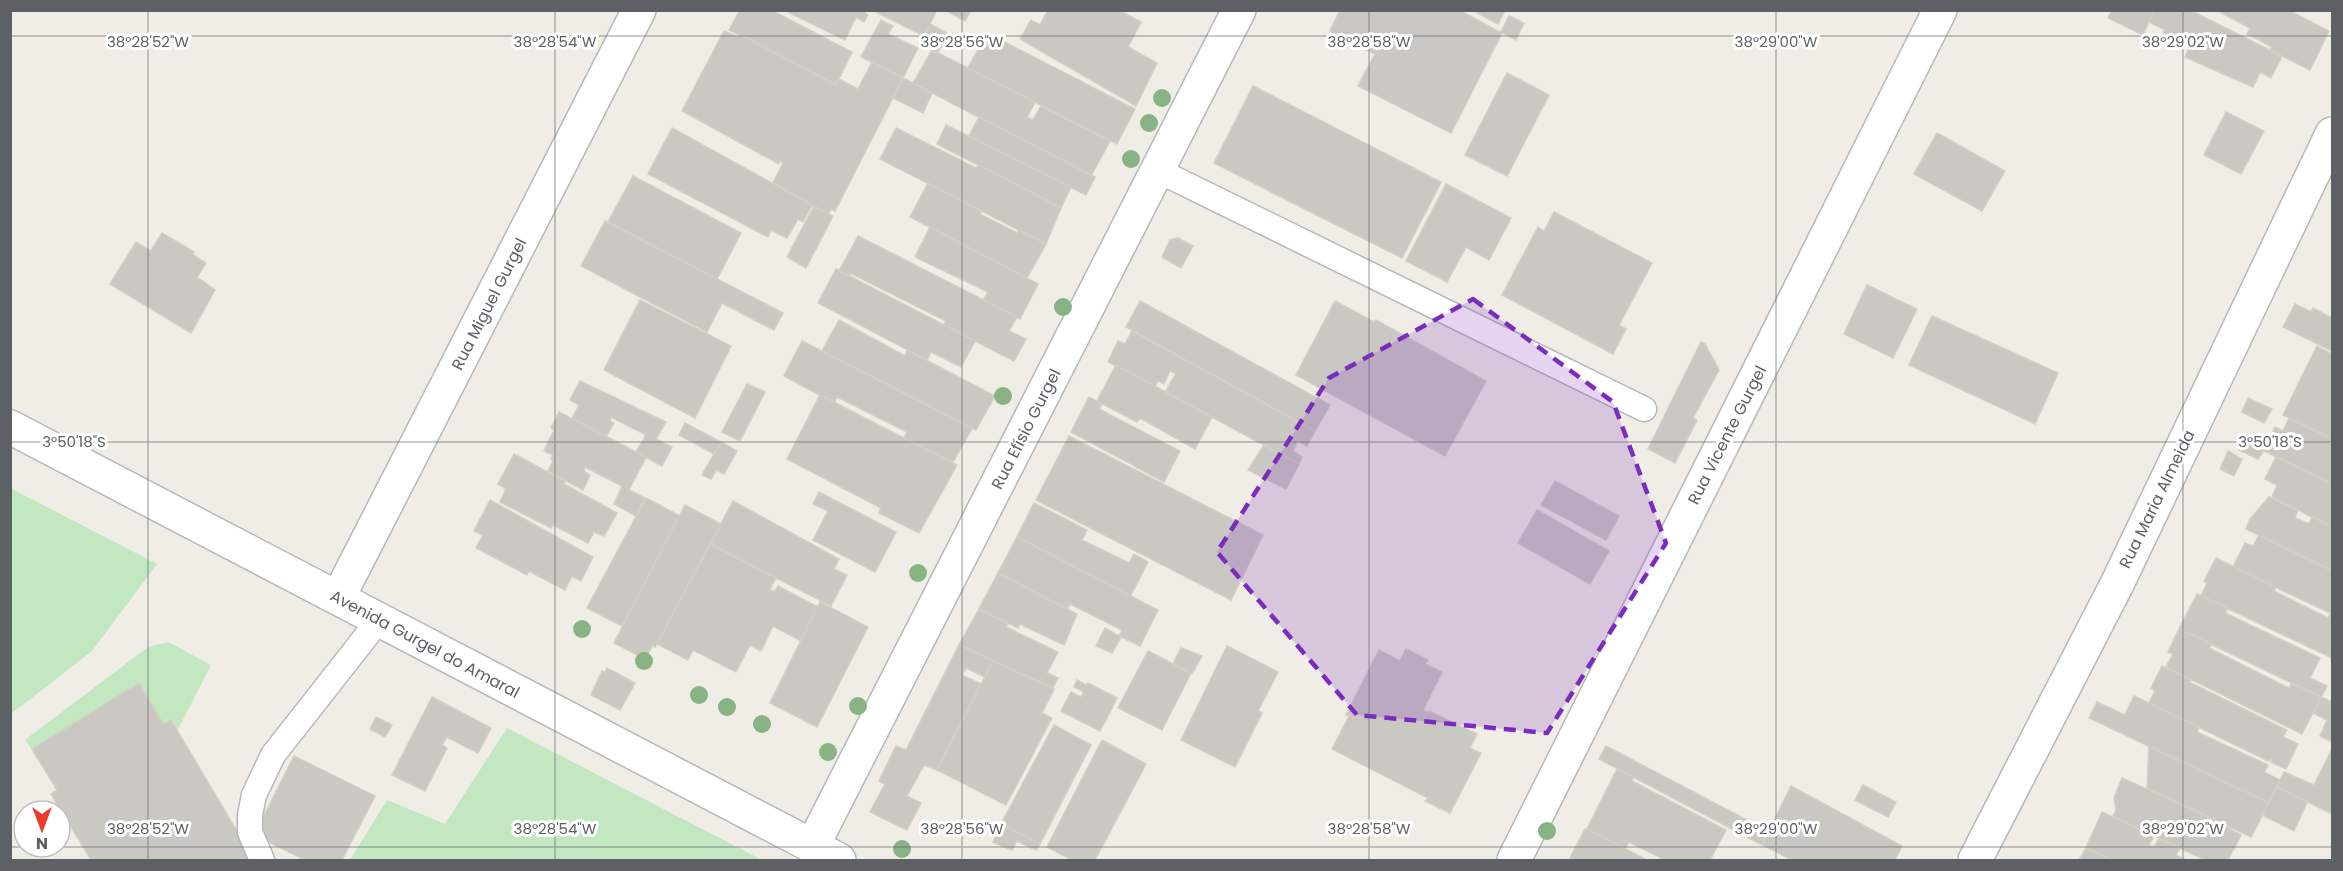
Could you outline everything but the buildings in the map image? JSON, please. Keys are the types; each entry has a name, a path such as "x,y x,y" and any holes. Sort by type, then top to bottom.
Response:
{"street":[{"name":"Rua Miguel Gurgel","path":"338,598 639,10"},
{"name":"Rua Efísio Gurgel","path":"826,854 1157,170 1239,10"},
{"name":"Rua Vicente Gurgel","path":"1514,861 1940,10"},
{"name":"Rua Maria Almeida","path":"1975,861 2118,582 2332,134"},
{"name":"Avenida Gurgel do Amaral","path":"10,427 826,854"}],"lane":[{"path":"1157,170 1644,409"},
{"path":"262,861 250,832 250,815 254,795 273,755 378,620"}],"highlighted area":[{"path":"1473,299 1613,402 1666,543 1547,733 1357,715 1217,552 1329,378"}],"green space":[{"path":"10,488 157,564 92,651 11,714"},
{"path":"168,642 211,665 178,729 168,734 38,758 25,740 148,647"},
{"path":"507,728 762,860 350,860 387,800 445,824"}]}
